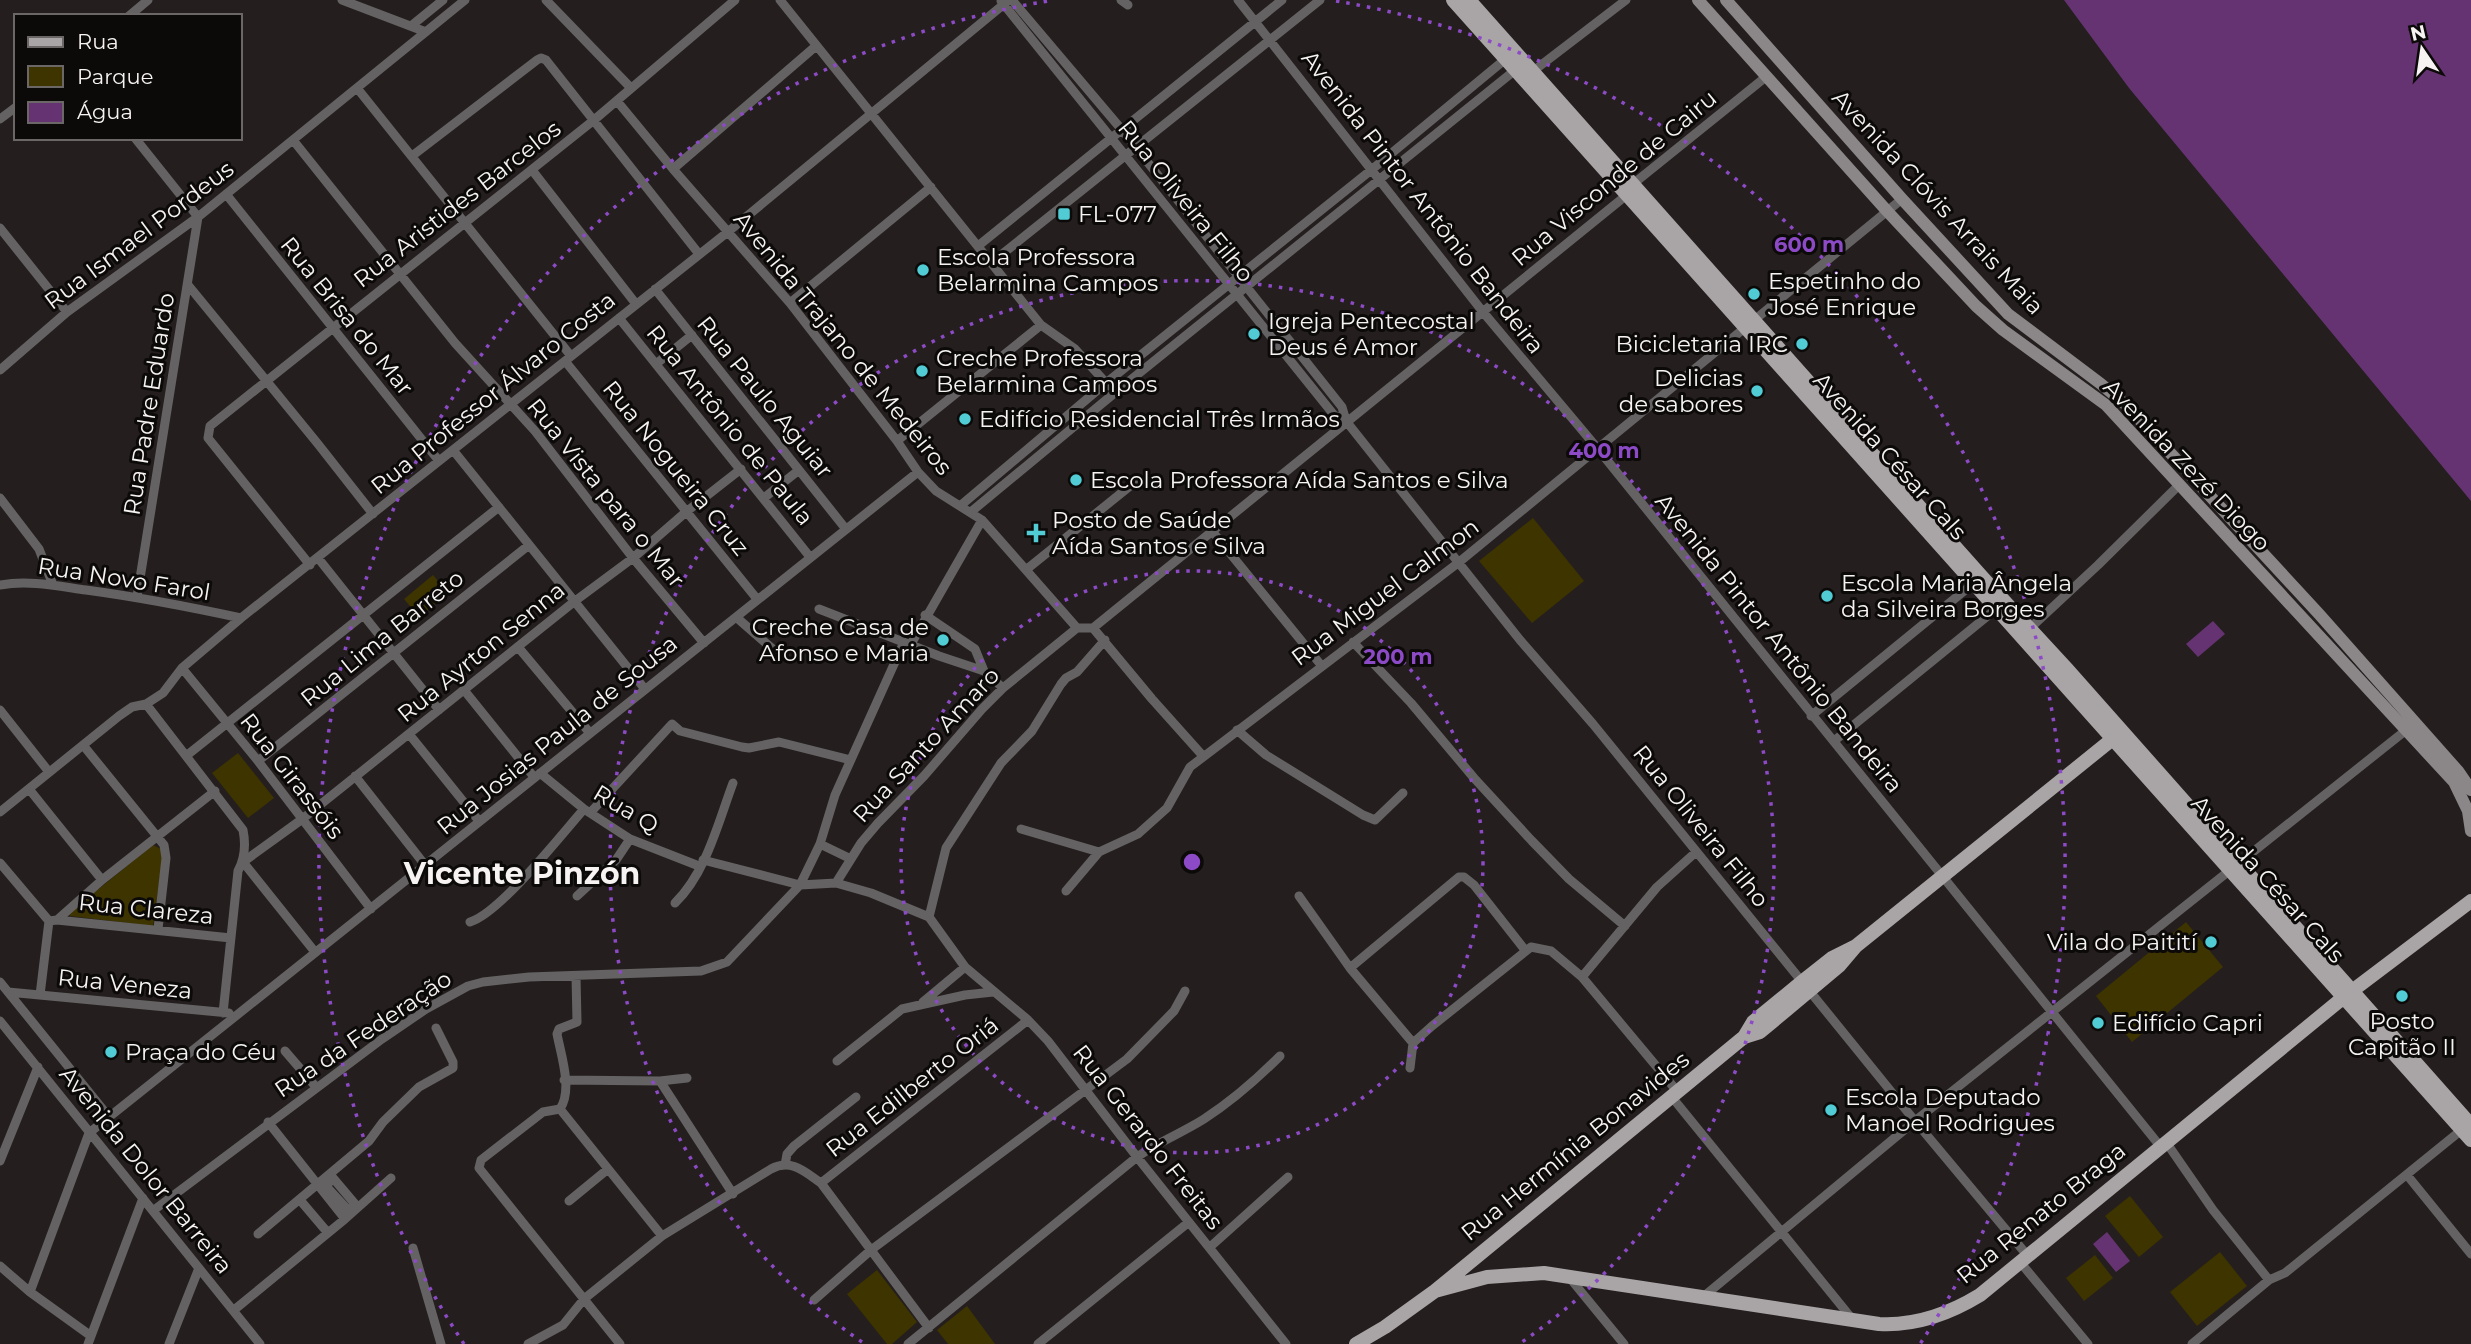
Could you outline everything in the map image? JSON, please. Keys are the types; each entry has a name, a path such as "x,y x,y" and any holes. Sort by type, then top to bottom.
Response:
{"main road":[{"name":"Avenida César Cals","path":"1453,0 1519,63"},
{"name":"Avenida César Cals","path":"1469,0 1519,63 1630,190 2469,1128"},
{"name":"Avenida Zezé Diogo","path":"1698,0 1976,306 2003,330 2106,405 2410,727 2454,782 2468,811 2471,831"},
{"name":"Avenida Clóvis Arrais Maia","path":"1726,0 2008,314 2126,405 2319,614 2410,727 2458,771 2471,790"},
{"name":"Rua Hermínia Bonavides","path":"1356,1344 1435,1291 1744,1037 1753,1022 1807,986 1832,958 1856,946 2118,734"},
{"name":"Rua Renato Braga","path":"1435,1291 1487,1277 1517,1273 1568,1276 1888,1324 1935,1317 1980,1295 2348,994 2471,901"}],"street":[{"path":"131,14 148,0"},
{"path":"342,0 426,32"},
{"path":"411,26 443,0"},
{"name":"Rua Ismael Pordeus","path":"0,370 67,312 198,216 465,0"},
{"path":"546,0 631,88"},
{"name":"Rua Aristides Barcelos","path":"310,565 208,438 210,426 617,102 735,0"},
{"path":"780,0 1041,325 1075,349 1106,383 1117,391"},
{"name":"Avenida Pintor Antônio Bandeira","path":"1238,0 1370,172 1598,449 2051,1013 2163,1144 2269,1280"},
{"path":"978,246 1282,0"},
{"path":"991,263 1320,0"},
{"path":"960,506 1106,383 1430,123 1519,63 1626,0"},
{"name":"Rua Professor Álvaro Costa","path":"0,812 119,716 163,693 182,668 241,618 729,231 872,115 1006,1"},
{"name":"Rua Oliveira Filho","path":"1006,1 1122,130 1342,407 1346,421 1520,640 1593,724 1807,986 2024,1258 2088,1344"},
{"name":"Rua Oliveira Filho","path":"1006,1 1111,139 1259,323 1334,415 1346,421"},
{"path":"673,169 816,46"},
{"path":"412,156 541,58 546,60 699,254"},
{"path":"972,511 1437,133 1519,63"},
{"name":"Rua Visconde de Cairu","path":"1093,628 1483,312 1767,76"},
{"name":"Rua Nogueira Cruz","path":"357,88 466,223 686,512 757,599"},
{"name":"Avenida Trajano de Medeiros","path":"617,102 790,303 918,472 936,491 972,511 982,520 1077,628"},
{"path":"1430,123 1437,133"},
{"path":"137,140 198,216"},
{"name":"Rua Vista para o Mar","path":"293,140 400,275 508,404 535,431 633,558 704,643"},
{"path":"532,170 636,304"},
{"path":"790,303 931,187"},
{"name":"Rua Brisa do Mar","path":"226,194 439,461"},
{"name":"Rua Miguel Calmon","path":"1066,891 1099,852 1143,830 1167,807 1190,767 1203,756 1458,562 1902,199"},
{"name":"Rua Padre Eduardo","path":"137,597 198,216"},
{"path":"0,228 67,312"},
{"path":"188,285 373,514"},
{"name":"Rua Paulo Aguiar","path":"655,289 845,528"},
{"path":"1259,323 1269,315"},
{"name":"Rua Antônio de Paula","path":"619,317 810,557"},
{"path":"897,441 1041,325"},
{"path":"656,364 692,335"},
{"path":"1163,338 1171,347"},
{"path":"1286,355 1295,348"},
{"path":"1127,366 1135,376"},
{"path":"453,450 644,688"},
{"name":"Rua Ayrton Senna","path":"243,862 410,734 741,469"},
{"path":"764,498 800,470"},
{"name":"Rua Josias Paula de Sousa","path":"89,1133 918,472"},
{"path":"1027,569 1135,482"},
{"path":"2026,632 2180,484"},
{"path":"0,498 39,549 52,585"},
{"path":"186,756 499,507"},
{"name":"Rua da Federação","path":"154,1210 268,1122 426,1009 475,983 528,977 701,971 727,962 800,885 820,844 835,795 907,643 982,520"},
{"path":"1212,531 1321,665"},
{"name":"Rua Lima Barreto","path":"258,761 529,545"},
{"path":"318,558 439,710"},
{"path":"1811,716 1978,580"},
{"name":"Rua Novo Farol","path":"0,585 52,585 137,597 241,618"},
{"path":"1834,741 2001,605"},
{"path":"819,609 984,671 1003,688"},
{"path":"925,615 975,649 984,671"},
{"path":"736,617 775,651"},
{"path":"1077,628 1093,628 1105,640 1160,709 1203,756"},
{"name":"Rua Santo Amaro","path":"835,883 878,823 924,776 961,731 1003,688 1077,628"},
{"path":"929,917 943,856 968,812 1000,764 1032,731 1066,678 1077,672 1105,640"},
{"path":"1353,642 1411,703 1532,841 1569,879 1625,926"},
{"path":"518,647 589,733"},
{"name":"Rua Girassóis","path":"182,668 258,761 371,908"},
{"name":"Rua Q","path":"464,690 537,775 630,839 701,863 800,885 835,883 871,893 929,917"},
{"path":"146,704 243,830 245,848 243,862 238,871 223,1013"},
{"path":"0,710 49,772"},
{"path":"470,922 489,912 672,724 680,731 742,747 779,742 851,760"},
{"path":"1703,1297 1915,1121 2410,727"},
{"path":"1237,730 1266,755 1375,820 1403,793"},
{"path":"410,734 480,821"},
{"path":"83,745 164,845 166,858 158,929"},
{"path":"355,776 425,865"},
{"path":"675,903 684,894 701,863 733,783"},
{"path":"29,789 102,880"},
{"path":"40,995 53,920 215,791"},
{"path":"1021,829 1099,852"},
{"path":"577,896 616,860 630,839"},
{"path":"820,844 851,859"},
{"path":"1582,976 1657,887 1696,852"},
{"path":"243,862 315,952"},
{"path":"0,863 53,920"},
{"path":"1350,968 1453,881 1464,877 1474,885 1525,950"},
{"path":"1299,896 1350,968 1413,1043"},
{"name":"Rua Gerardo Freitas","path":"929,917 965,967 1028,1020 1048,1041 1286,1344"},
{"name":"Rua Clareza","path":"53,920 231,938"},
{"path":"1410,1069 1413,1043 1525,950 1531,947 1551,951 1582,976 1853,1320"},
{"path":"921,1004 965,967"},
{"path":"560,1109 564,1101 564,1080 557,1034 559,1029 575,1024 578,1019 576,976"},
{"name":"Avenida Dolor Barreira","path":"0,982 109,1117"},
{"path":"814,1300 871,1250 1127,1059 1163,1024 1185,991"},
{"name":"Rua Veneza","path":"8,992 237,1014"},
{"path":"838,1061 894,1013 921,1004 993,992"},
{"name":"Rua Edilberto Oriá","path":"821,1183 1028,1020"},
{"name":"Avenida Dolor Barreira","path":"0,1021 260,1344"},
{"path":"258,1234 323,1185 419,1087 453,1068 453,1062 436,1028"},
{"path":"285,1051 316,1087"},
{"path":"908,1344 1137,1157 1205,1118 1242,1092 1280,1056"},
{"path":"0,1161 38,1067"},
{"path":"564,1080 660,1081 687,1078"},
{"path":"660,1081 733,1194"},
{"path":"785,1165 787,1154 794,1146 856,1097"},
{"path":"560,1109 543,1112 479,1163 490,1183 620,1344"},
{"path":"560,1109 662,1236"},
{"path":"268,1122 323,1185 345,1219"},
{"path":"2192,1344 2269,1280 2285,1273 2469,1128"},
{"path":"30,1292 89,1133"},
{"path":"528,1344 563,1325 584,1299 662,1236 777,1165 799,1168 821,1183 929,1328"},
{"path":"569,1201 608,1169"},
{"path":"335,1171 362,1205"},
{"path":"2407,1175 2471,1254"},
{"path":"1210,1247 1288,1177"},
{"path":"233,1310 362,1205 391,1178"},
{"path":"0,1266 89,1340 143,1198"},
{"path":"300,1200 328,1233"},
{"path":"1038,1344 1189,1222"},
{"path":"412,1248 441,1344"},
{"path":"169,1344 199,1268"},
{"path":"1568,1276 1624,1344"}],"green space":[{"path":"1533,518 1584,581 1532,623 1479,561"},
{"path":"433,575 448,593 419,617 404,599"},
{"path":"238,753 274,798 248,818 212,773"},
{"path":"153,845 161,849 163,854 153,926 70,916 69,913"},
{"path":"2186,922 2223,967 2132,1042 2096,996"},
{"path":"2130,1196 2163,1237 2139,1257 2105,1216"},
{"path":"2220,1252 2247,1286 2197,1326 2170,1292"},
{"path":"2095,1255 2113,1278 2084,1301 2066,1278"},
{"path":"877,1270 917,1322 892,1344 887,1344 847,1294"},
{"path":"967,1306 995,1344 948,1344 937,1330"}],"water":[{"path":"2064,0 2471,0 2471,501 2129,88"},
{"path":"2213,621 2225,634 2198,657 2186,644"},
{"path":"2107,1232 2130,1261 2116,1272 2093,1244"}],"place":[{"name":"FL-077","path":"1064,214"},
{"name":"Escola Professora Belarmina Campos","path":"923,270"},
{"name":"Espetinho do José Enrique","path":"1754,294"},
{"name":"Igreja Pentecostal Deus é Amor","path":"1254,334"},
{"name":"Bicicletaria IRC","path":"1802,344"},
{"name":"Creche Professora Belarmina Campos","path":"922,371"},
{"name":"Delicias de sabores","path":"1757,391"},
{"name":"Edifício Residencial Três Irmãos","path":"965,419"},
{"name":"Escola Professora Aída Santos e Silva","path":"1076,480"},
{"name":"Posto de Saúde Aída Santos e Silva","path":"1036,533"},
{"name":"Escola Maria Ângela da Silveira Borges","path":"1827,596"},
{"name":"Creche Casa de Afonso e Maria","path":"943,640"},
{"name":"Vila do Paitití","path":"2211,942"},
{"name":"Posto Capitão II","path":"2402,996"},
{"name":"Edifício Capri","path":"2098,1023"},
{"name":"Praça do Céu","path":"111,1052"},
{"name":"Escola Deputado Manoel Rodrigues","path":"1831,1110"}],"district":[{"name":"Vicente Pinzón","path":"522,874"}]}
